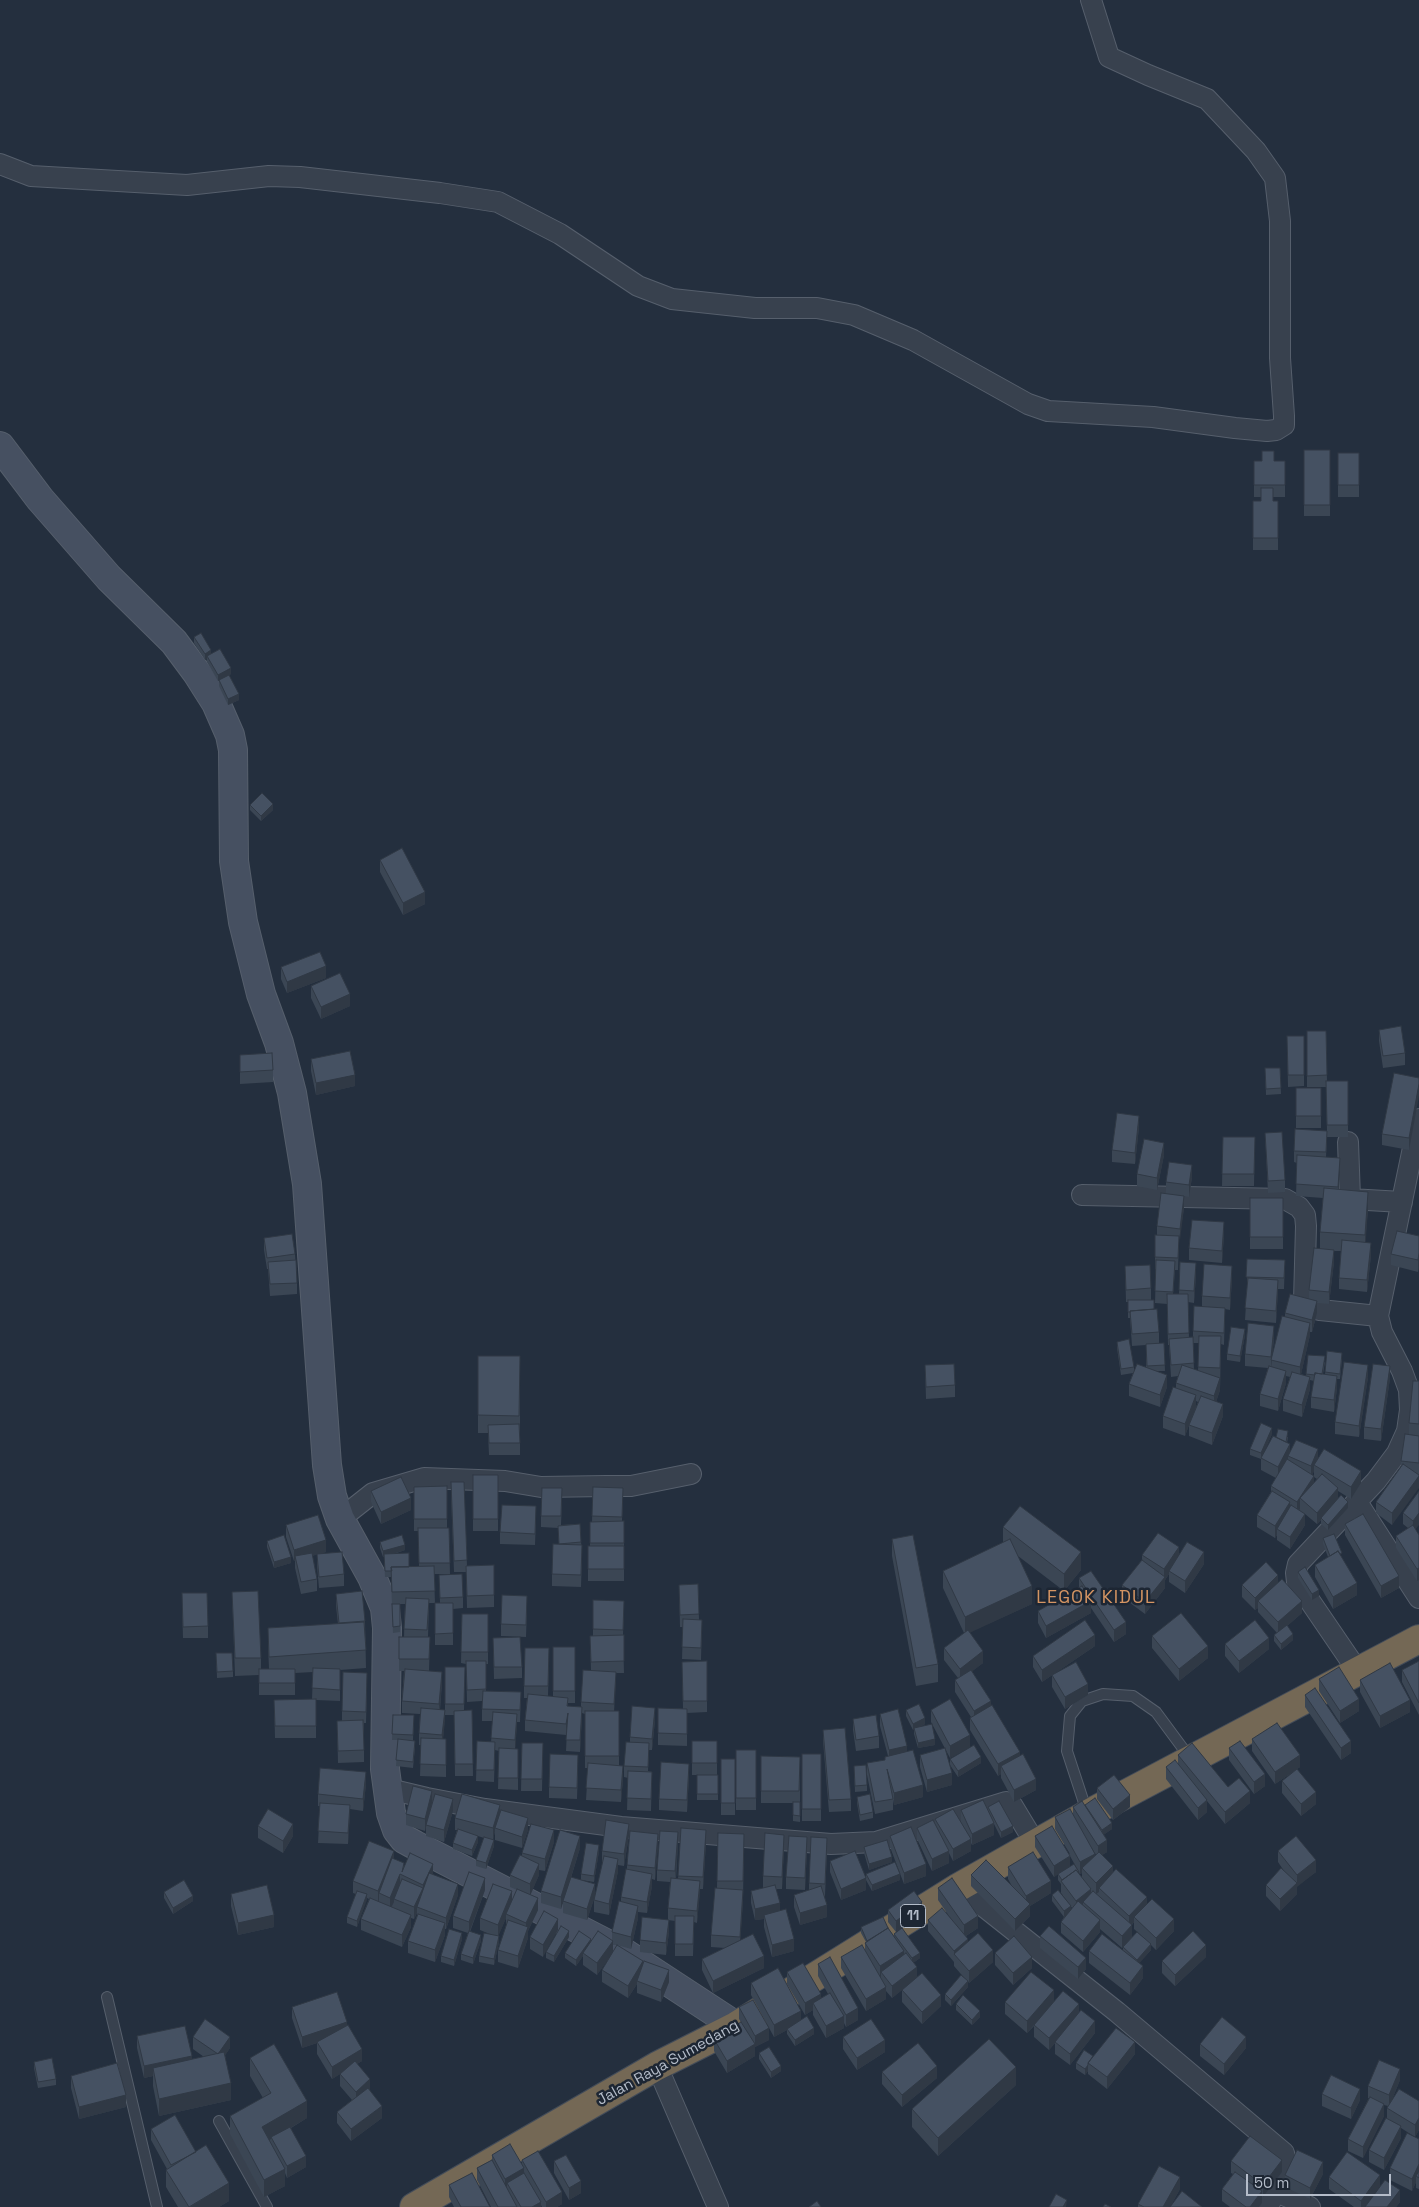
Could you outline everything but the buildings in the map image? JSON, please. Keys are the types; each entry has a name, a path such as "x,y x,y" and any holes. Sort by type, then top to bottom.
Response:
{"highway":[{"name":"Jalan Raya Sumedang","path":"414,2207 657,2066 736,2026 959,1887 1088,1814 1190,1758 1254,1728 1419,1639"}],"street":[{"path":"0,164 31,176 187,185 270,176 300,177 431,191 498,202 560,234 638,286 672,299 756,308 817,308 854,315 912,340 1028,404 1048,411 1153,417 1267,432 1276,430 1284,425 1284,416 1280,358 1280,221 1275,178 1256,151 1207,99 1109,57 1091,0"},
{"path":"0,446 40,499 109,578 174,642 216,703 230,735 233,750 234,861 243,922 261,994 279,1043 292,1093 307,1184 327,1465 332,1496 340,1519 372,1577 385,1608 387,1628 385,1769 391,1813 397,1830 404,1839 623,1952 736,2026"},
{"path":"1359,1672 1297,1582 1296,1573 1298,1564 1357,1502 1397,1453 1407,1431 1410,1410 1409,1390 1402,1371 1382,1332 1378,1316 1419,1119"},
{"path":"1348,1142 1350,1198 1402,1202"},
{"path":"1082,1195 1285,1200 1299,1207 1304,1215 1306,1226 1304,1301 1308,1307 1378,1316"},
{"path":"340,1519 373,1492 424,1478 505,1481 541,1487 569,1487 631,1486 691,1474"},
{"path":"1357,1502 1419,1598"},
{"path":"389,1789 485,1809 621,1827 831,1844 876,1842 1006,1802 1012,1805 1035,1844"},
{"path":"959,1887 1117,2012 1284,2153 1288,2174 1272,2199 1310,2207"},
{"path":"657,2066 718,2207"}],"lane":[{"path":"1088,1814 1067,1751 1070,1716 1082,1702 1103,1694 1133,1696 1156,1712 1190,1758"},
{"path":"107,1997 157,2207"},
{"path":"219,2121 267,2207"}],"district":[{"name":"LEGOK KIDUL","path":"1096,1598"}]}
